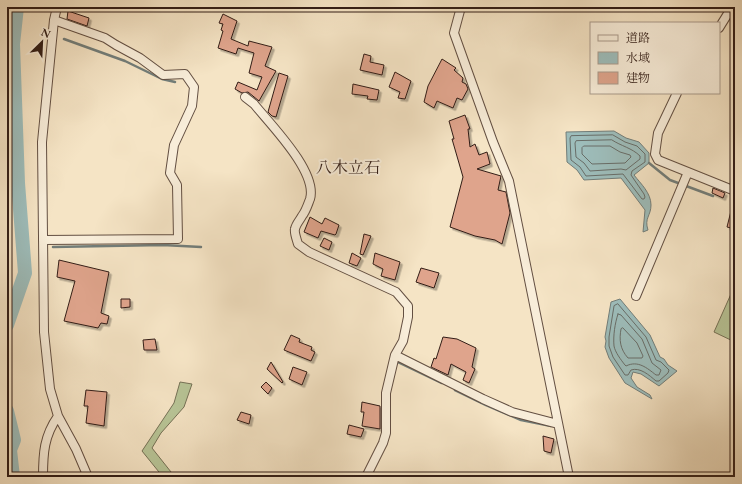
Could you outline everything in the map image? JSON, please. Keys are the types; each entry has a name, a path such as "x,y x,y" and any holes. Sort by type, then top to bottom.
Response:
{"street":[{"path":"57,7 54,20 42,142 44,332 50,389 58,416 76,449 88,477"},
{"path":"461,7 454,33 493,142 509,181 569,477"},
{"path":"720,27 733,9"},
{"path":"43,240 178,239 177,185 170,173 174,145 192,106 194,86 185,74 163,76 149,64 105,38 54,20"},
{"path":"677,94 658,133 655,154 658,160 735,192"},
{"path":"245,97 254,104 296,155 307,173 311,192 303,215 299,219 294,230 298,244 309,252 396,292 408,306 408,317 403,342 395,355 386,393 386,433 383,443 366,477"},
{"path":"636,296 688,172"},
{"path":"395,355 512,412 558,424"},
{"path":"43,477 43,452 51,426 58,416"}],"green space":[{"path":"735,285 735,342 714,332"},
{"path":"180,382 192,384 184,407 161,433 152,448 175,477 163,477 142,451 174,403"},
{"path":"7,433 9,440 8,447 12,477 7,477"}],"water":[{"path":"614,131 626,138 639,142 649,153 649,163 634,175 645,189 651,201 651,209 647,220 648,230 643,232 645,210 621,178 584,180 577,170 567,162 566,132"},
{"path":"620,299 650,335 660,357 677,371 659,386 641,374 633,372 631,378 637,387 650,395 652,399 625,383 609,358 605,347 605,337 611,302"}],"building":[{"path":"68,11 89,18 87,26 67,19"},
{"path":"223,14 237,21 231,39 248,46 249,41 272,47 265,66 276,71 259,101 248,92 242,93 235,89 238,82 257,90 262,77 249,73 254,53 238,48 236,54 218,48 223,31 221,30 223,24 219,23"},
{"path":"364,54 371,56 370,62 384,65 382,75 360,70"},
{"path":"442,59 456,68 454,70 463,78 462,82 466,84 468,89 462,100 457,98 453,108 437,101 434,108 424,102 428,86"},
{"path":"395,72 411,81 405,99 398,98 400,92 389,87"},
{"path":"279,73 288,76 276,117 272,116 268,112"},
{"path":"353,84 379,90 377,100 367,99 368,96 352,94"},
{"path":"465,115 470,129 468,129 470,147 475,144 479,155 487,152 490,164 477,169 501,176 498,190 506,192 510,213 502,244 495,240 475,236 450,227 463,177 452,139 454,139 449,121"},
{"path":"713,188 725,193 723,198 712,193"},
{"path":"733,203 735,203 735,229 727,227"},
{"path":"310,217 322,224 325,218 339,225 336,234 321,231 318,238 304,232"},
{"path":"364,234 371,236 363,255 360,254"},
{"path":"324,238 332,242 329,250 320,246"},
{"path":"352,253 361,258 357,266 349,263"},
{"path":"375,253 400,262 395,280 381,276 383,269 373,264"},
{"path":"59,260 109,272 101,313 109,316 107,324 101,323 98,328 64,321 75,281 57,277"},
{"path":"421,268 439,273 434,288 416,282"},
{"path":"121,299 130,299 130,307 121,308"},
{"path":"291,335 300,339 299,342 312,347 311,350 315,352 311,361 284,350"},
{"path":"443,337 457,339 476,348 472,367 475,369 469,383 463,380 466,372 451,364 448,375 431,367 434,358 436,359"},
{"path":"155,339 157,350 144,350 143,340"},
{"path":"271,362 283,382 282,383 267,369"},
{"path":"293,367 307,372 302,385 289,379"},
{"path":"266,382 272,388 268,394 261,387"},
{"path":"86,390 107,392 104,426 86,423 88,406 84,406"},
{"path":"362,402 380,406 380,429 362,426 364,412 361,412"},
{"path":"241,412 251,415 249,424 237,420"},
{"path":"349,425 364,429 361,437 347,434"},
{"path":"543,436 554,439 551,453 544,451"}],"waterway":[{"path":"7,325 25,273 18,183 13,44 17,7"},
{"path":"64,39 125,61 162,79 175,82"},
{"path":"649,163 670,180 713,196"},
{"path":"7,184 18,183"},
{"path":"53,247 163,245 201,247"},
{"path":"396,361 442,383"},
{"path":"455,390 521,420 551,426"},
{"path":"7,411 14,440 10,450 13,477"}],"district":[{"name":"八木立石","path":"348,167"}]}
